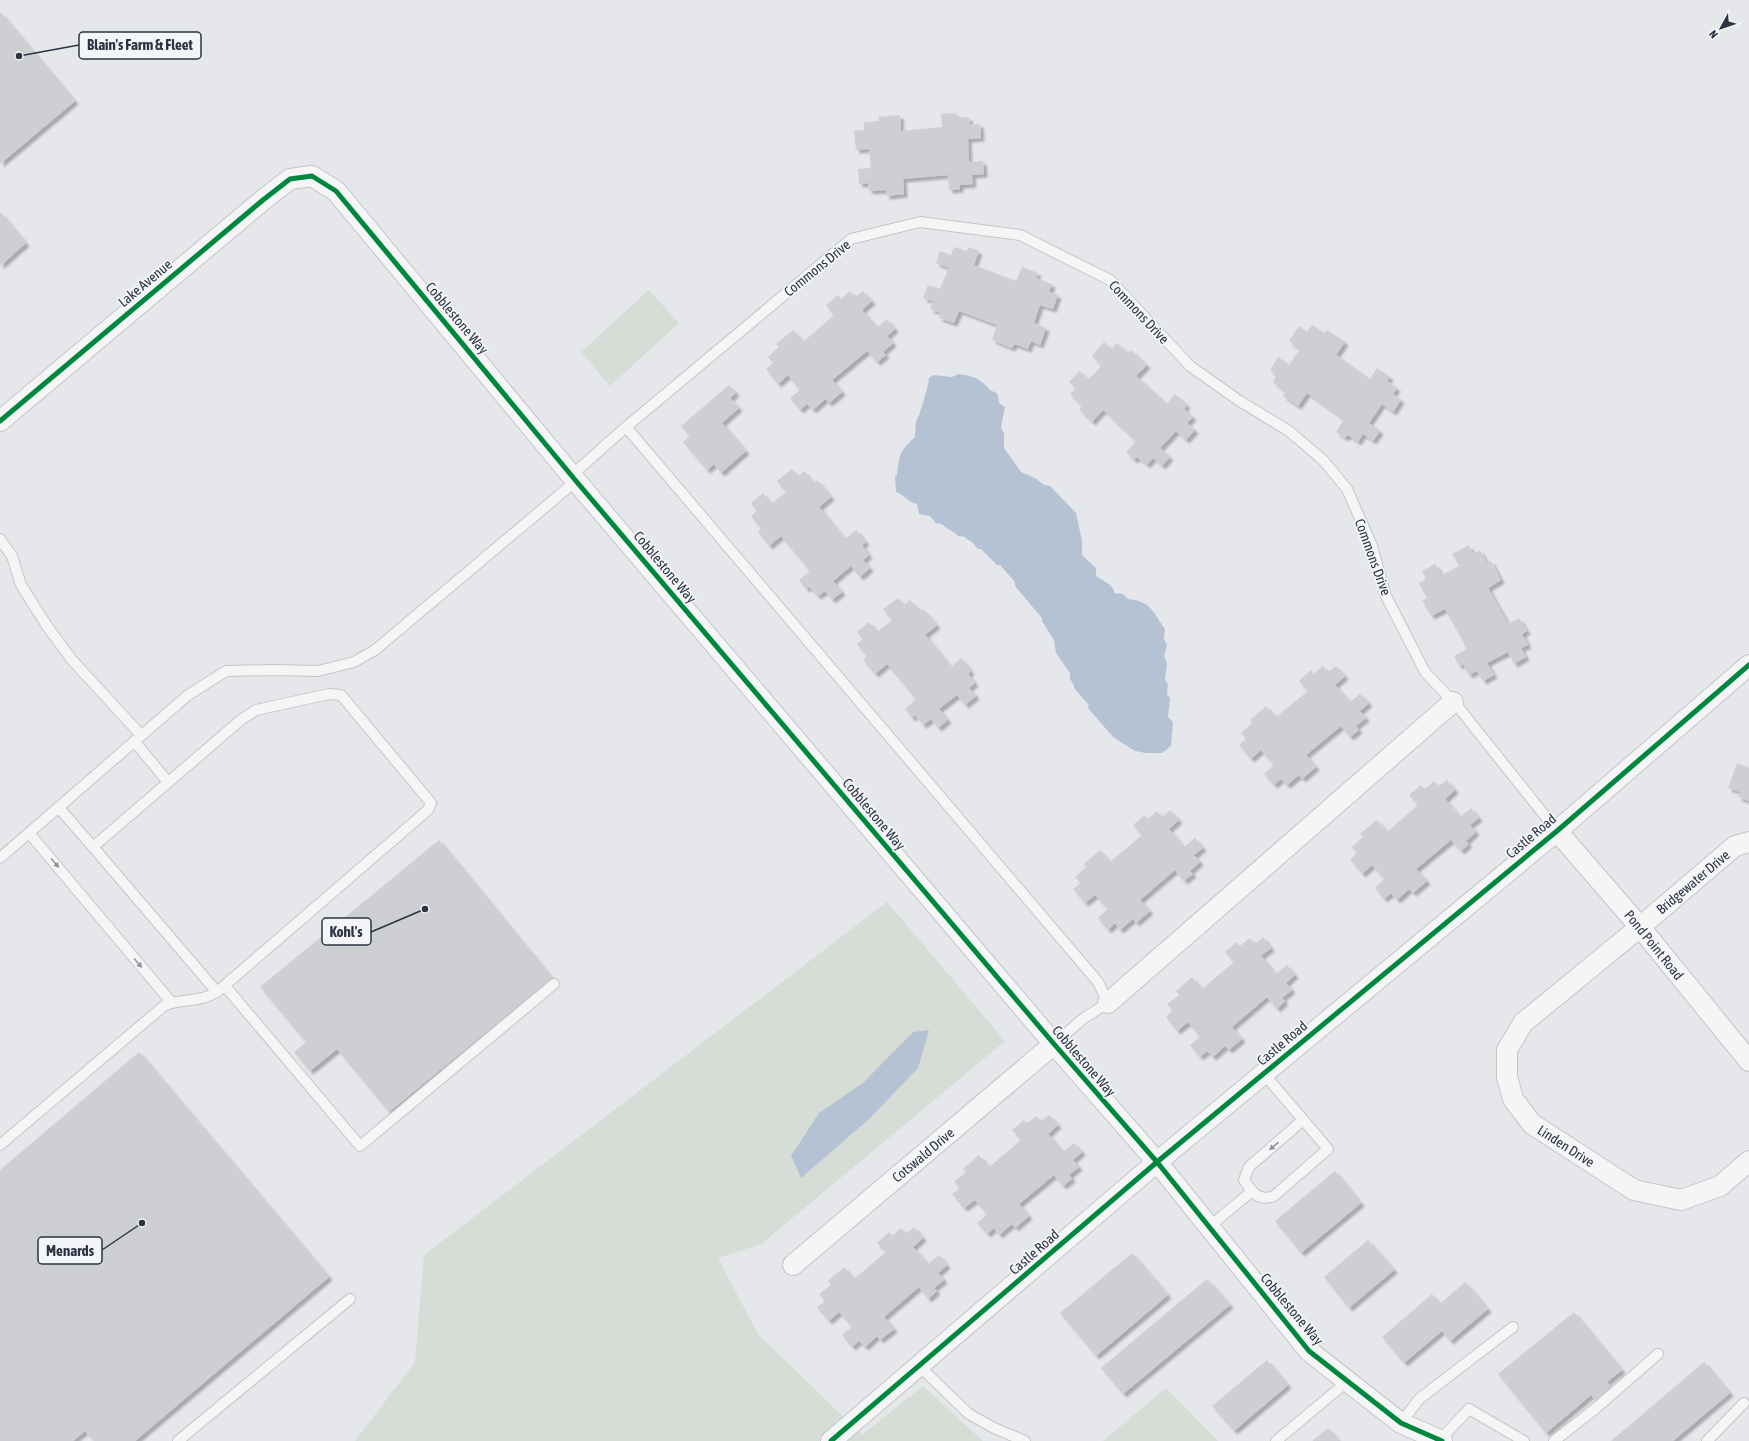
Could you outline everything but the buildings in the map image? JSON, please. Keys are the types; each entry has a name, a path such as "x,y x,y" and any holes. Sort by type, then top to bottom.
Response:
{"street":[{"name":"Lake Avenue","path":"0,421 263,200 290,179 312,176"},
{"name":"Cobblestone Way","path":"312,176 336,191 574,478 1054,1044 1157,1162 1309,1351 1401,1423 1441,1441"},
{"name":"Castle Road","path":"831,1441 1157,1162 1557,831 1749,665"},
{"path":"1108,1003 1453,702"},
{"name":"Pond Point Road","path":"1557,831 1640,927 1747,1056"},
{"name":"Bridgewater Drive","path":"1640,927 1735,846 1749,842"},
{"name":"Linden Drive","path":"1640,927 1522,1023 1508,1050 1507,1077 1514,1099 1532,1124 1634,1190 1652,1195 1681,1200 1720,1186 1749,1161"},
{"name":"Cotswald Drive","path":"793,1265 1054,1044"}],"lane":[{"name":"Commons Drive","path":"0,858 60,808 137,738 188,695 226,671 318,671 354,662 375,650 574,478 626,427 851,238 920,222 1020,235 1110,280 1190,366 1238,400 1289,431 1323,460 1347,489 1372,546 1386,596 1425,672 1453,702 1557,831"},
{"path":"626,427 1098,982 1108,1003"},
{"path":"0,539 12,556 21,585 51,632 72,660 137,738 168,782"},
{"path":"0,1145 165,1005 172,1002 207,998 221,989 428,810 431,803 341,695 328,694 256,710 242,719 93,847"},
{"path":"60,808 93,847 360,1146 554,984"},
{"path":"29,833 172,1002"},
{"name":"Cobblestone Way","path":"1054,1044 1084,1018 1108,1003"},
{"path":"1264,1074 1328,1149 1274,1196 1266,1199 1257,1197 1244,1180 1249,1167 1303,1120"},
{"path":"1209,1227 1252,1191"},
{"path":"178,1441 350,1299"},
{"path":"1401,1423 1419,1399 1513,1327"},
{"path":"1554,1441 1595,1409 1658,1354"},
{"path":"919,1366 969,1414 994,1428 1025,1441"},
{"path":"1276,1441 1348,1381"},
{"path":"1707,1441 1744,1403"},
{"path":"1441,1441 1469,1409 1524,1441"}],"shaded area":[{"path":"649,290 679,323 610,386 581,352"},
{"path":"887,902 1005,1041 761,1244 718,1258 758,1334 862,1435 923,1386 983,1441 355,1441 415,1362 424,1255"},
{"path":"1166,1388 1218,1441 1103,1441 1110,1435"}],"water":[{"path":"958,374 977,379 998,395 999,403 1005,407 1001,427 1004,434 1004,448 1021,472 1035,478 1044,485 1050,486 1076,513 1082,541 1082,555 1096,568 1096,576 1110,585 1114,590 1114,593 1123,594 1128,599 1142,602 1151,608 1165,629 1164,639 1167,645 1164,656 1167,663 1165,679 1168,685 1167,695 1170,698 1168,717 1173,722 1171,746 1162,753 1135,751 1113,737 1088,708 1089,705 1074,688 1074,685 1070,679 1070,673 1056,653 1054,640 1042,621 1042,618 1015,586 1015,582 1000,565 997,565 981,549 978,549 965,537 958,536 942,524 936,523 930,516 919,514 917,504 911,502 896,492 895,476 897,475 901,454 906,446 915,437 916,421 924,401 929,378 933,375 952,377"},
{"path":"929,1030 918,1068 868,1120 801,1178 791,1156 819,1113 863,1083 913,1032"}],"cycle path":[{"path":"0,421 290,179 312,176 336,191 576,481 1054,1044 1157,1162 1309,1351 1401,1423 1442,1441"},
{"path":"831,1441 1157,1162 1557,831 1749,665"}],"place":[{"name":"Blain's Farm & Fleet","path":"19,56"},
{"name":"Kohl's","path":"425,909"},
{"name":"Menards","path":"142,1223"}]}
